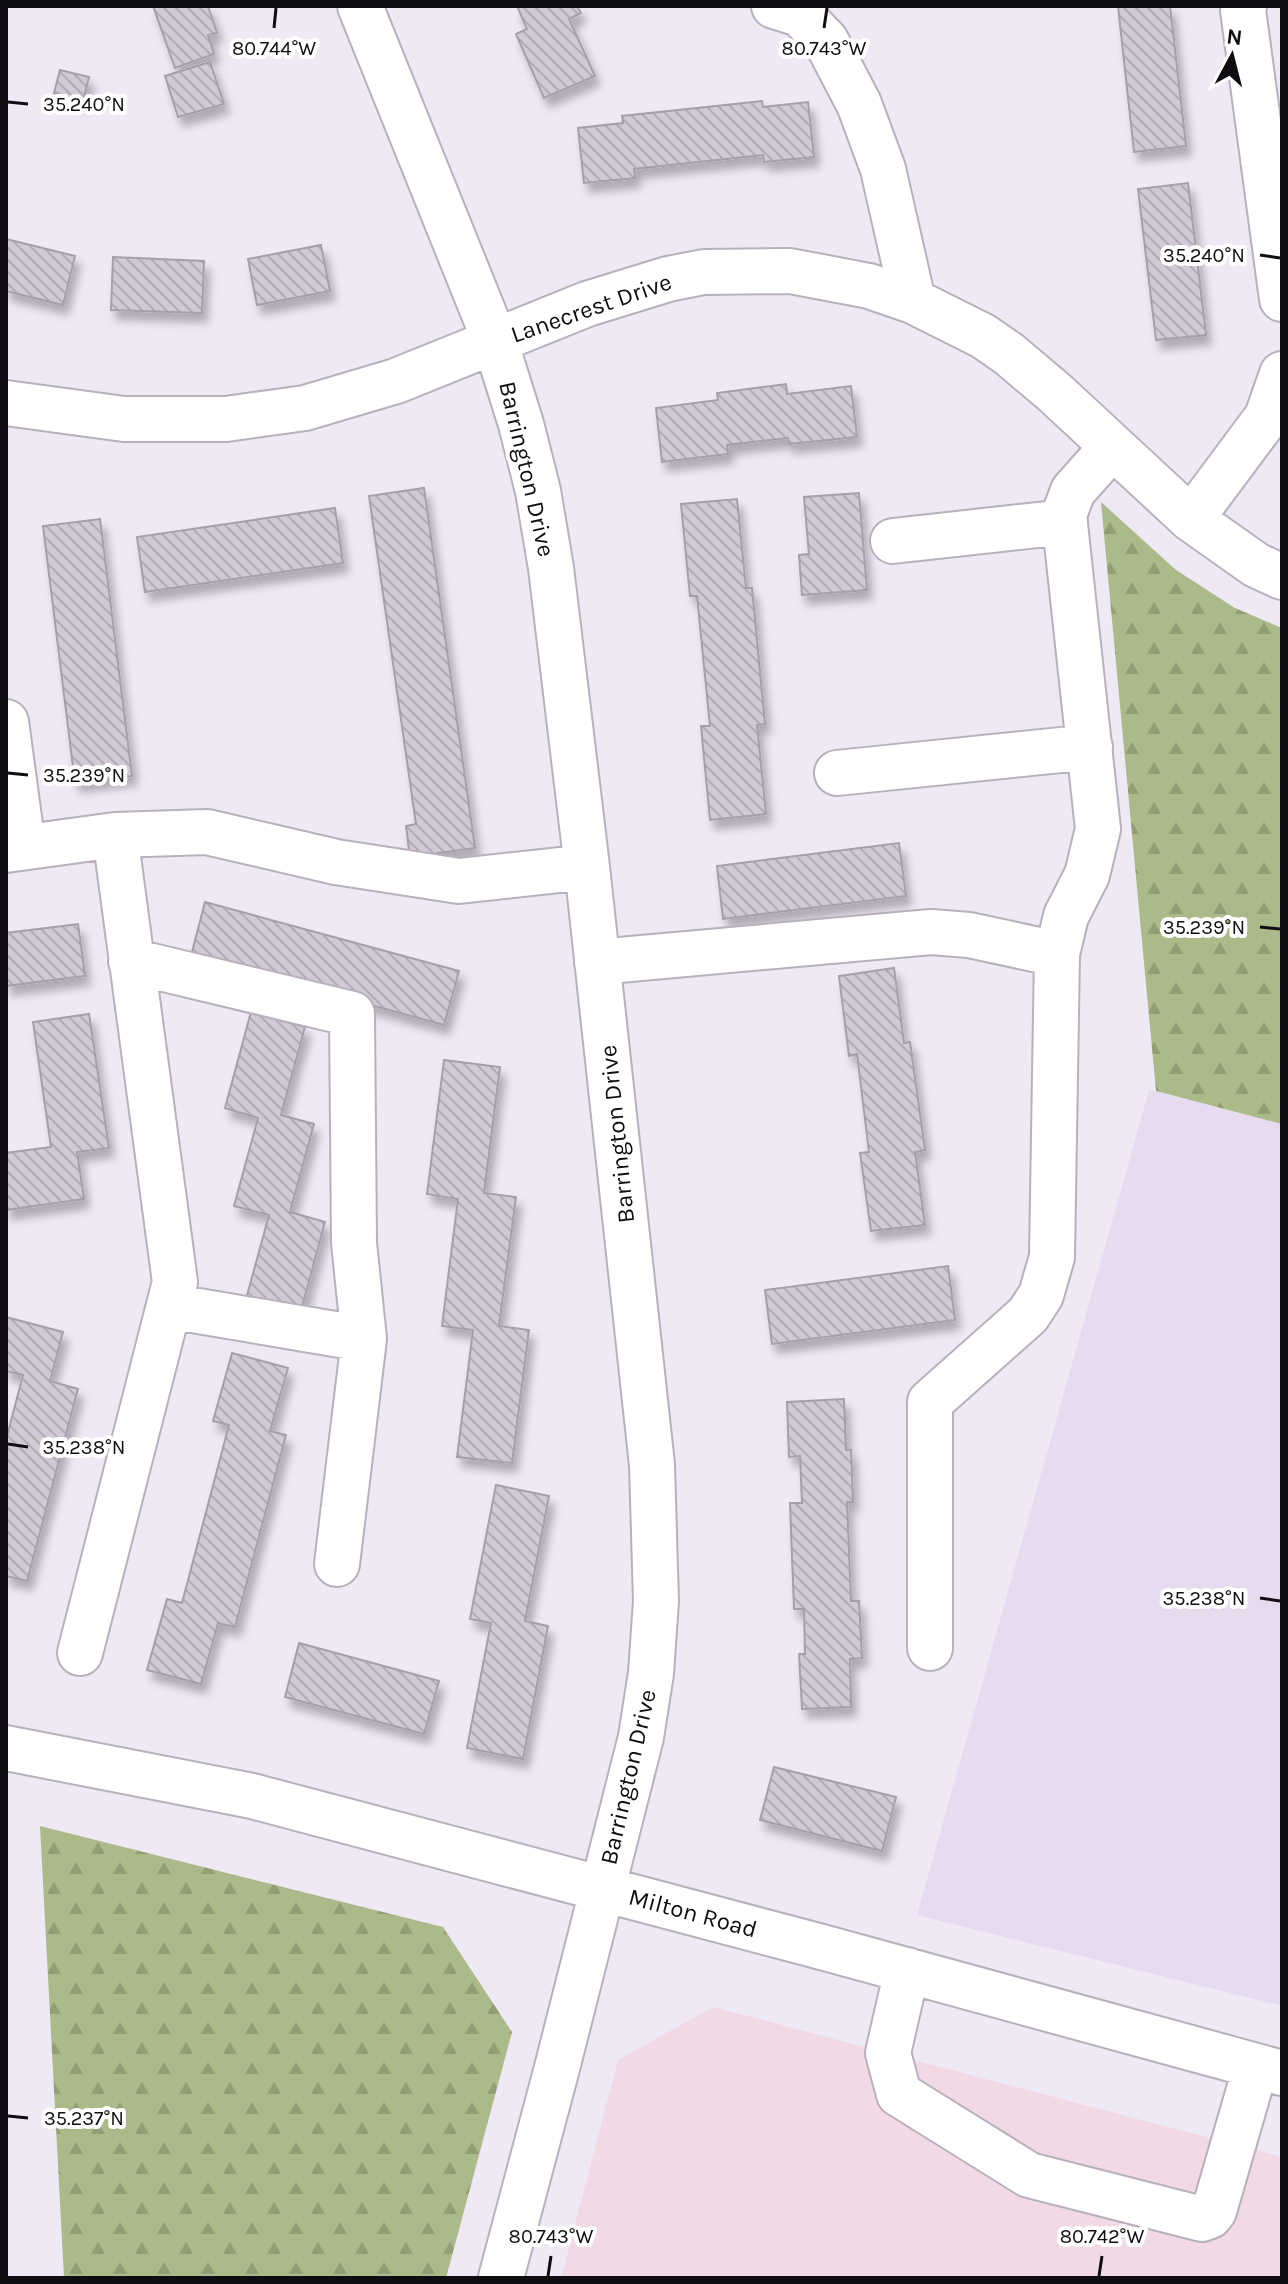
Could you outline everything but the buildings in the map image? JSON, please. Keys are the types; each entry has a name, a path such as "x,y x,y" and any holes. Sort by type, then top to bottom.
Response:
{"street":[{"name":"Barrington Drive","path":"360,6 495,341 538,491 551,568 587,867 651,1449 656,1601 651,1673 641,1737 501,2278"},
{"path":"774,6 800,14 826,41 859,104 883,169 913,301"},
{"path":"1244,6 1282,299"},
{"name":"Lanecrest Drive","path":"6,403 124,419 226,419 305,408 396,381 587,304 668,279 704,272 790,271 869,286 913,301 983,336 1009,354 1191,519 1256,565 1282,577"},
{"path":"1191,519 1267,417 1282,374"},
{"path":"930,1648 930,1402 1028,1315 1041,1295 1052,1257 1057,954 1066,916 1087,875 1098,829 1064,515 1073,491 1112,447"},
{"path":"893,541 1065,522"},
{"path":"6,722 15,848 115,835 207,832 336,862 459,881 587,867"},
{"path":"837,773 1090,747"},
{"path":"80,1653 175,1282 115,835"},
{"path":"597,962 931,932 969,935 1057,954"},
{"path":"131,961 352,1014 354,1243 364,1339 337,1564"},
{"path":"169,1306 364,1339"},
{"name":"Milton Road","path":"6,1748 252,1796 1269,2070"},
{"path":"907,1970 888,2053 899,2094 1029,2175 1202,2219 1210,2216 1269,2070"}],"shaded area":[{"path":"1149,1090 1282,1124 1282,2006 917,1915"},
{"path":"713,2007 1282,2157 1282,2278 561,2278 618,2060"}],"green space":[{"path":"1101,502 1176,570 1235,608 1282,628 1282,1124 1156,1091"},
{"path":"40,1826 443,1927 512,2032 446,2278 64,2278"}]}
